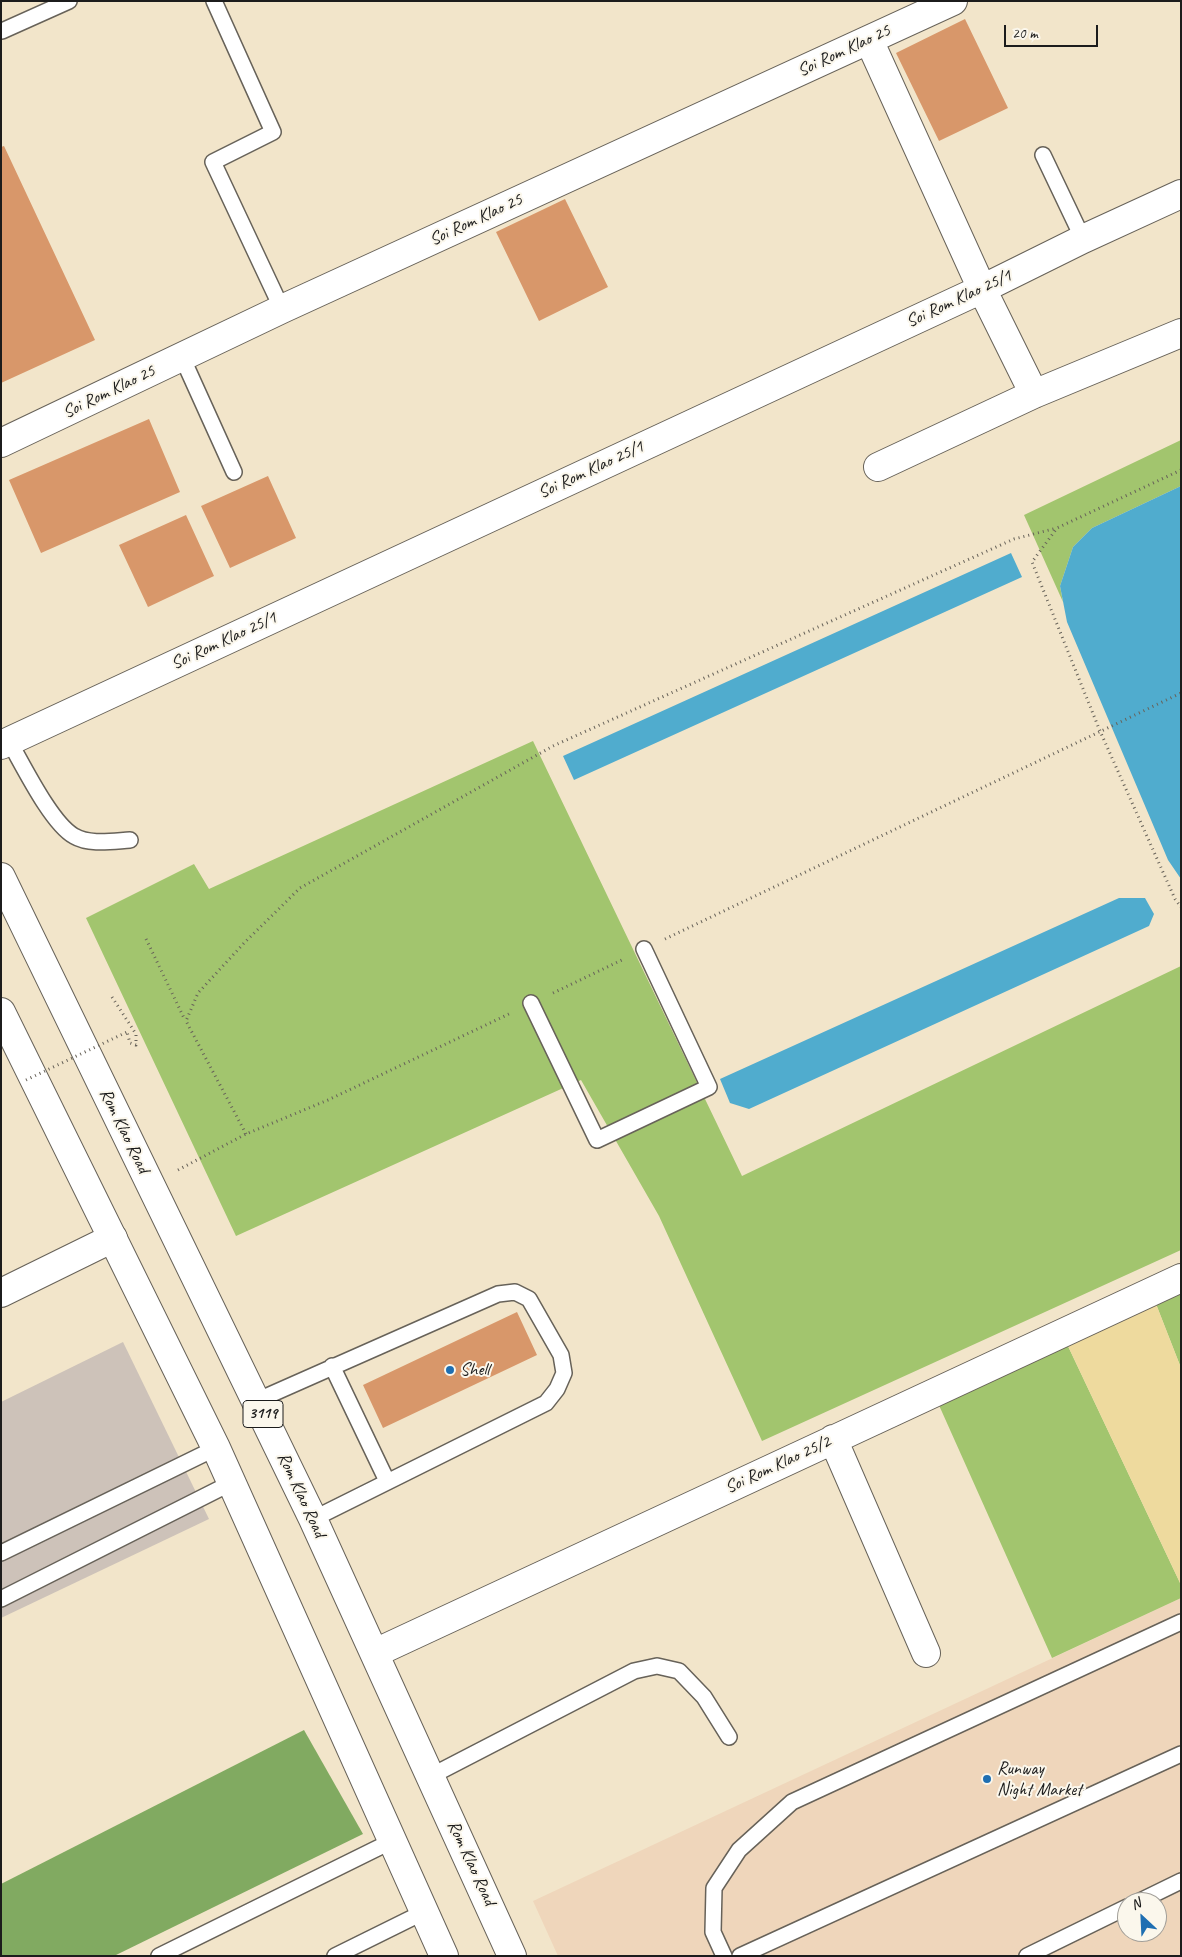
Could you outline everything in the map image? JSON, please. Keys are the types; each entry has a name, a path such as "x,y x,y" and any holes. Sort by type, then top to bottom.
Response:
{"street":[{"name":"Soi Rom Klao 25","path":"1,444 282,309 953,1"},
{"path":"869,40 982,289 1034,394"},
{"name":"Soi Rom Klao 25/1","path":"5,743 982,289 1082,239 1181,194"},
{"path":"878,467 1034,394 1181,333"},
{"name":"Rom Klao Road","path":"1,877 313,1519 512,1956"},
{"path":"1,1012 216,1448 444,1956"},
{"path":"1,1293 112,1238"},
{"name":"Soi Rom Klao 25/2","path":"375,1653 1181,1278"},
{"path":"833,1440 926,1653"}],"lane":[{"path":"2,31 69,1"},
{"path":"214,1 273,132 213,162 282,309"},
{"path":"1043,155 1082,239"},
{"path":"182,357 234,472"},
{"path":"5,743 56,820 74,836 98,842 130,840"},
{"path":"531,1003 598,1140 709,1087 644,949"},
{"path":"256,1401 498,1294 515,1292 529,1299 561,1354 564,1374 557,1389 546,1403 313,1519"},
{"path":"332,1366 387,1481"},
{"path":"1,1553 216,1448"},
{"path":"1,1599 231,1483"},
{"path":"724,1956 713,1932 714,1888 739,1850 792,1802 1181,1622"},
{"path":"431,1776 634,1671 657,1666 679,1670 704,1696 728,1737"},
{"path":"740,1956 1181,1754"},
{"path":"159,1956 392,1841"},
{"path":"1158,1892 1181,1881"},
{"path":"335,1956 424,1912"},
{"path":"1026,1956 1117,1912"}],"path":[{"path":"186,1021 198,993 300,888 553,746 1014,539 1057,528 1181,470"},
{"path":"1057,528 1032,562 1100,731 1175,898 1181,907"},
{"path":"1100,731 1181,693"},
{"path":"146,940 186,1021 246,1134"},
{"path":"26,1080 127,1032 130,1043 136,1045 136,1034 112,997"}],"shaded area":[{"path":"123,1342 209,1519 1,1618 1,1402"},
{"name":"Runway Night Market","path":"1181,1598 1181,1956 558,1956 533,1901"}],"green space":[{"path":"1181,440 1181,486 1092,528 1073,547 1060,586 1063,602 1024,515"},
{"path":"533,741 742,1176 1181,966 1181,1250 762,1441 659,1216 581,1080 236,1236 86,918 194,864 209,889"},
{"path":"1181,1292 1181,1368 1156,1304"},
{"path":"1067,1344 1181,1585 1181,1598 1052,1658 938,1403"},
{"path":"304,1730 363,1834 114,1956 1,1956 1,1884"}],"sand":[{"path":"1156,1304 1181,1368 1181,1585 1067,1344"}],"water":[{"path":"1181,486 1181,879 1168,860 1067,622 1060,586 1073,547 1092,528"},
{"path":"1011,553 1022,577 574,780 563,756"},
{"path":"1119,898 1145,898 1154,914 1149,926 749,1109 730,1103 720,1079"}],"building":[{"path":"965,19 1008,108 939,141 896,53"},
{"path":"4,146 95,340 1,383 1,147"},
{"path":"565,199 608,287 539,321 496,232"},
{"path":"149,419 180,492 41,553 9,480"},
{"path":"268,476 296,538 230,568 201,506"},
{"path":"186,515 214,576 148,607 119,545"},
{"name":"Shell","path":"517,1312 537,1355 383,1428 363,1385"}],"place":[{"name":"Shell","path":"450,1370"},
{"name":"Runway Night Market","path":"987,1779"}]}
